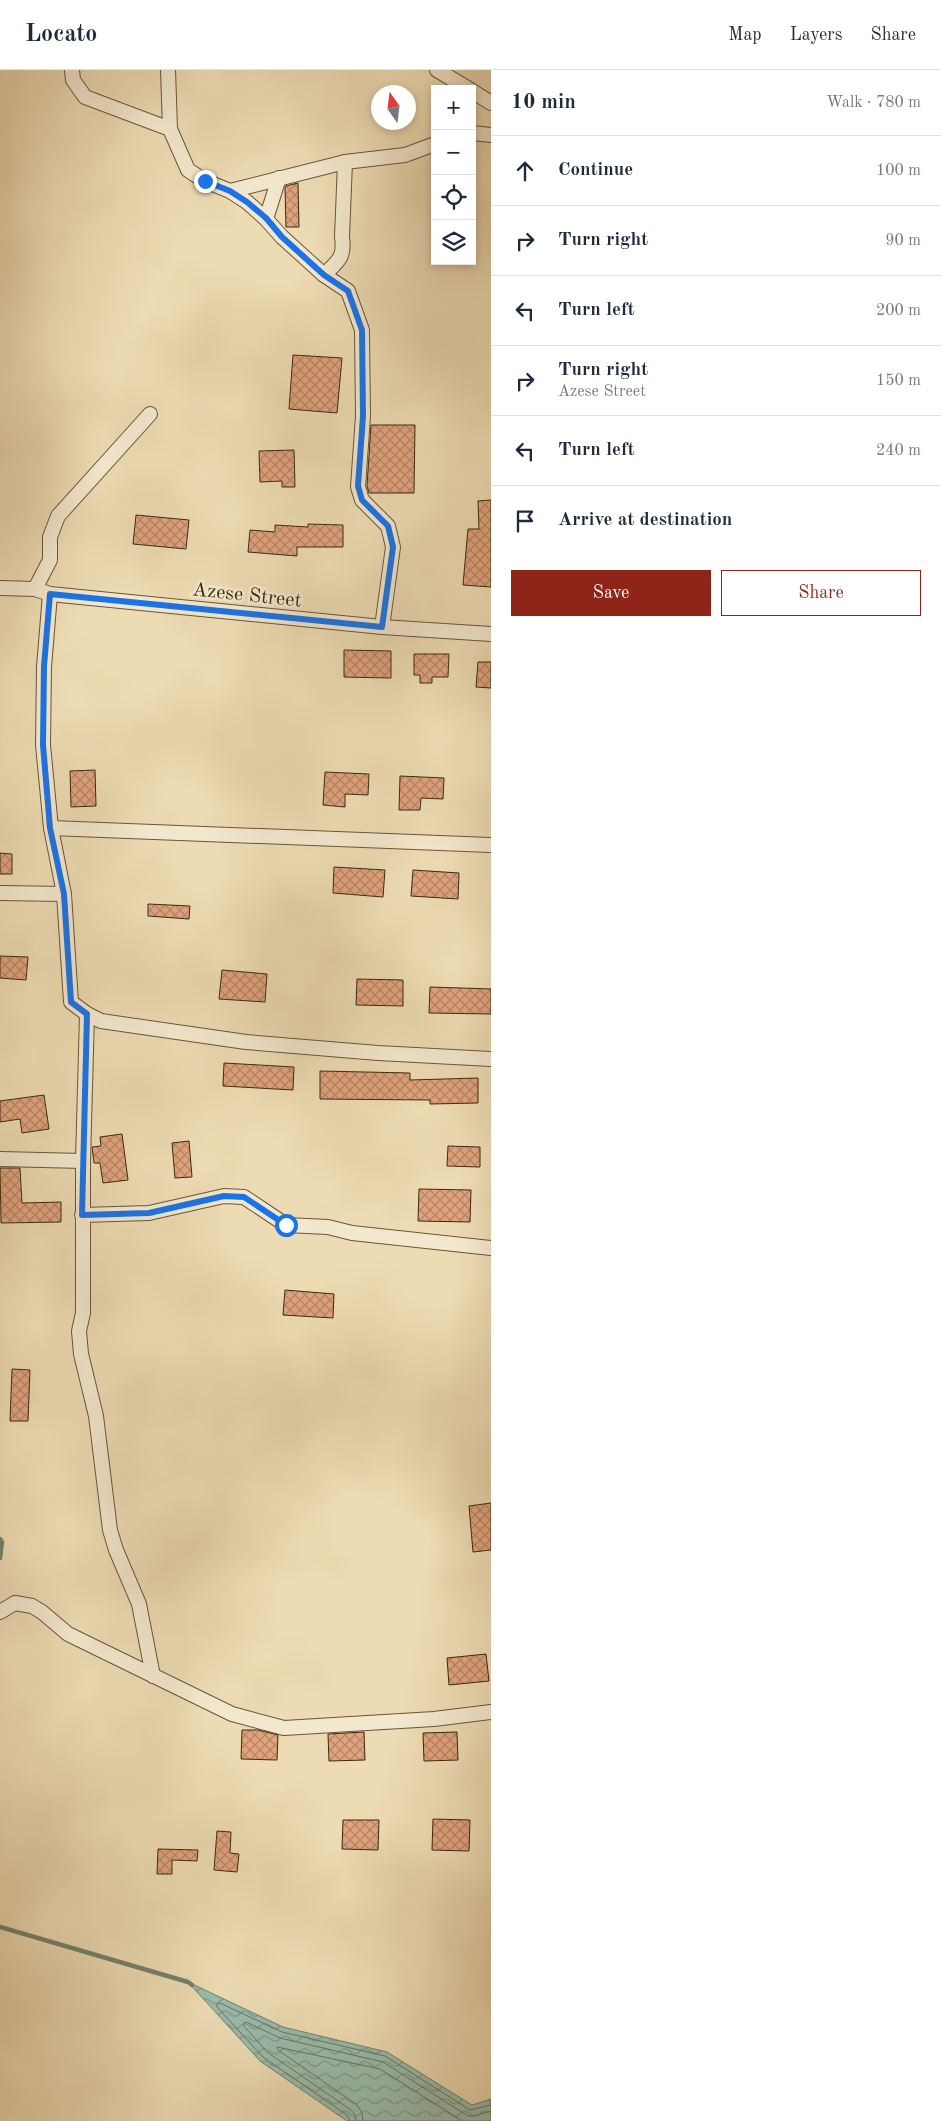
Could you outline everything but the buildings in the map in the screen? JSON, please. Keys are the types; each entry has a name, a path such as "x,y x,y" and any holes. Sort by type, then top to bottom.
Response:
{"street":[{"path":"72,70 73,80 85,96 170,129"},
{"path":"168,70 170,129 188,170 205,181 230,191 266,218 282,237 324,275 348,291 362,330 363,416 358,486 362,500 388,526 393,547 382,627"},
{"path":"436,70 462,85"},
{"path":"476,94 491,103"},
{"path":"476,134 491,135"},
{"path":"230,191 345,162 405,155 431,145"},
{"path":"324,275 340,260 344,248 342,237 345,162"},
{"path":"266,218 279,178"},
{"path":"35,589 50,560 50,537 58,516 150,414"},
{"name":"Azese Street","path":"0,588 35,589 50,594 382,627 491,634"},
{"path":"50,594 44,666 43,745 50,828 64,894 71,1002 87,1014 101,1021 246,1042 491,1059"},
{"path":"50,828 491,846"},
{"path":"0,894 64,894"},
{"path":"87,1014 82,1215 83,1313 79,1331 81,1354 96,1416 110,1530 116,1550 139,1604 153,1676"},
{"path":"0,1159 83,1161"},
{"path":"82,1215 149,1213 224,1196 244,1197 286,1225 328,1227 352,1233 491,1248"},
{"path":"0,1612 15,1603 32,1606 68,1634 153,1676 232,1714 284,1728 434,1719 491,1712"}],"water":[{"path":"188,1982 283,2027 387,2052 472,2105 491,2099 491,2121 347,2121 260,2061"}],"waterway":[{"path":"0,1539 2,1542 0,1558"},
{"path":"0,1927 188,1982 192,1985"}],"route":[{"path":"205,181 230,191 247,202 324,275 348,291 362,330 363,416 358,486 362,500 388,526 393,547 382,627 50,594 44,666 43,745 50,828 64,894 71,1002 87,1014 82,1215 149,1213 224,1196 244,1197 286,1225"}]}
